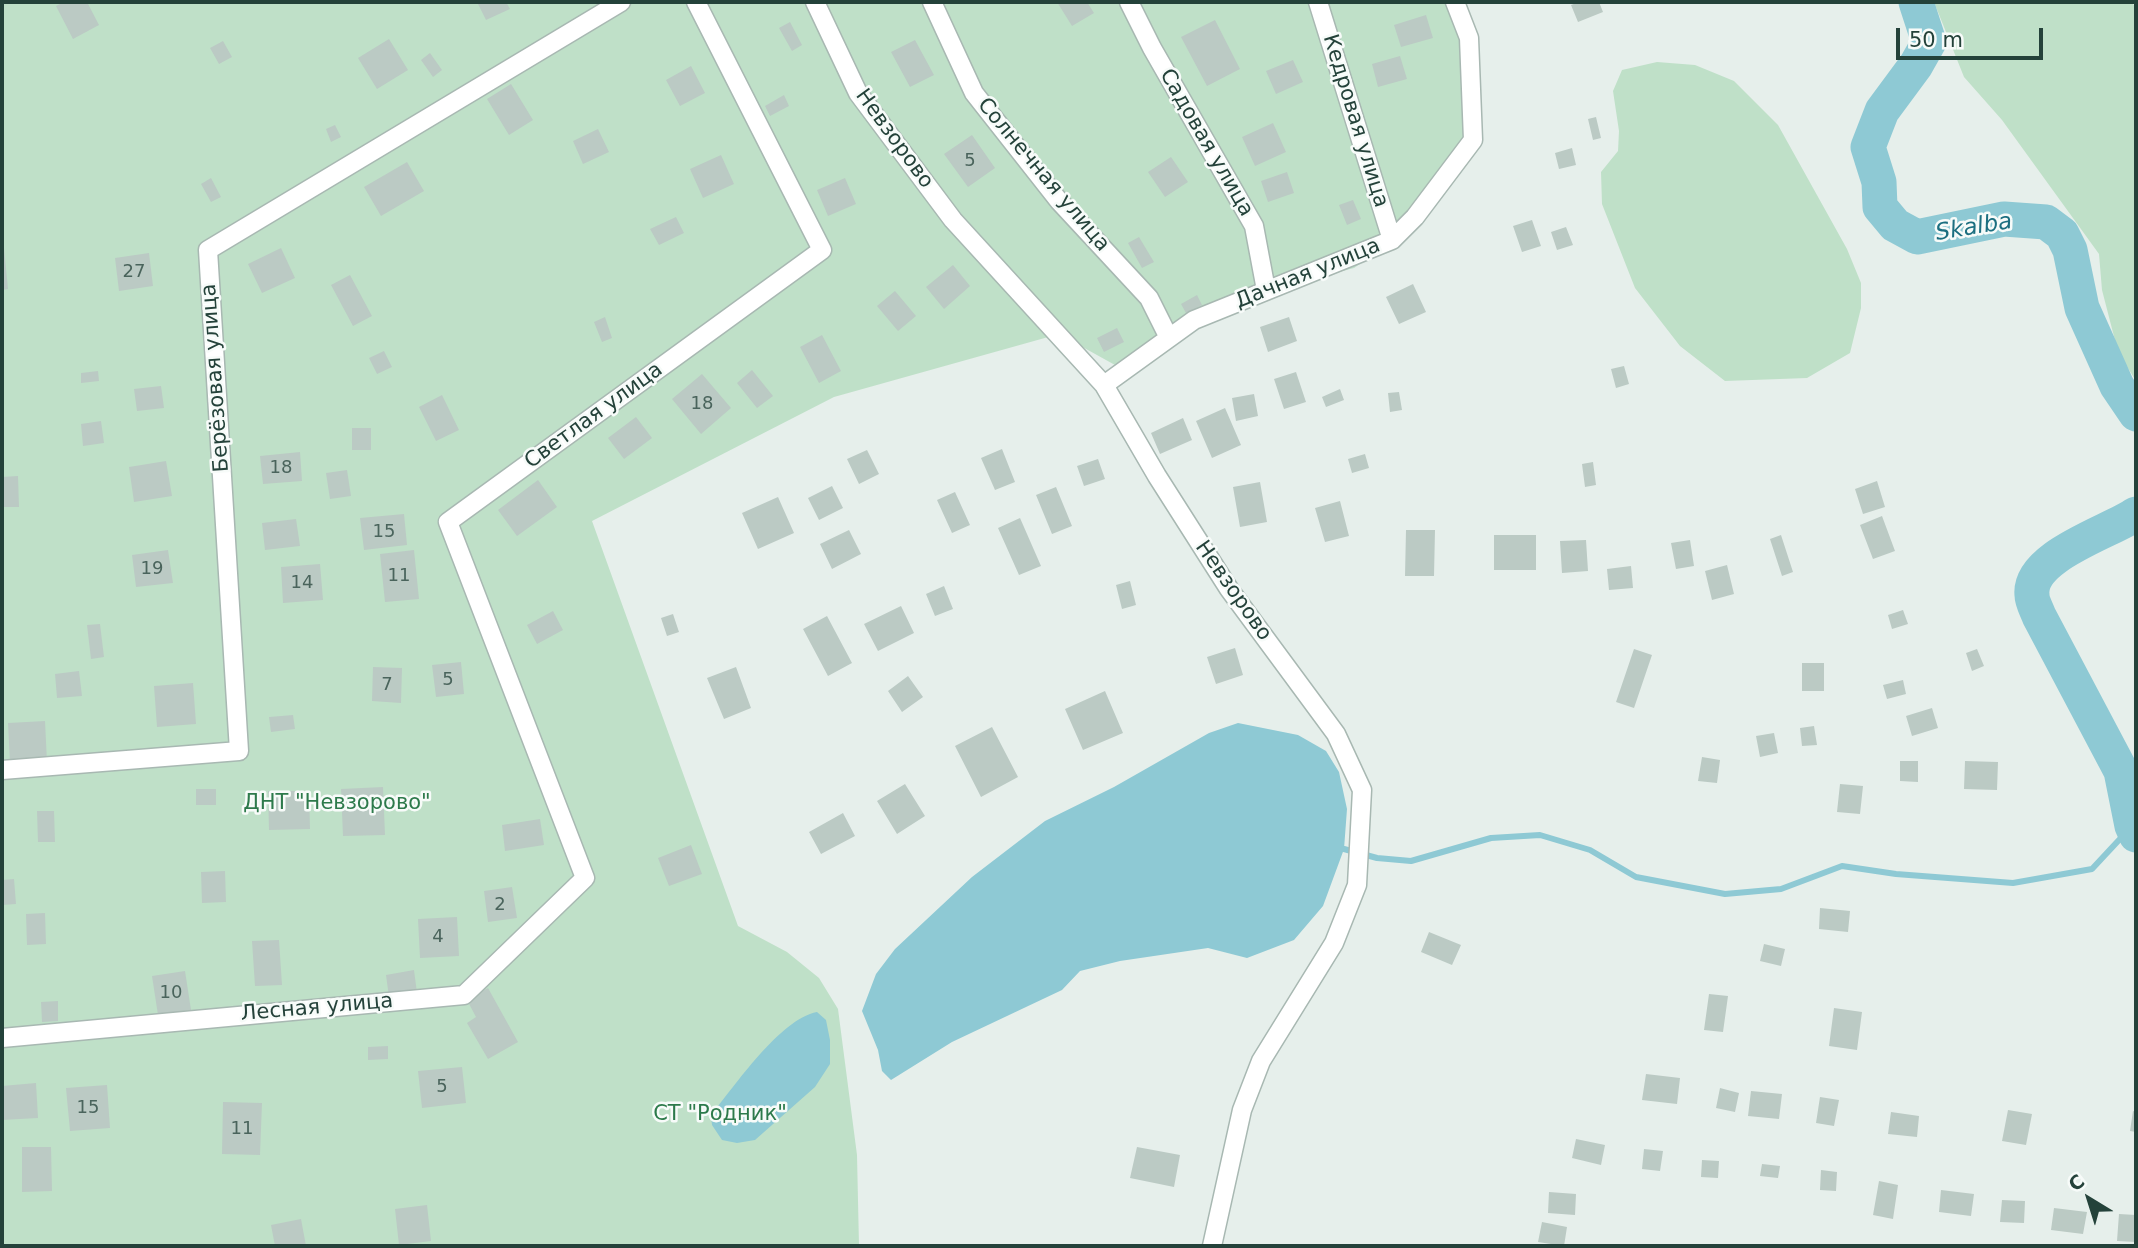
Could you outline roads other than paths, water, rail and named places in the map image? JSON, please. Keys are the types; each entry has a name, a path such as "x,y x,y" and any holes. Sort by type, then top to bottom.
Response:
{"street":[{"name":"Берёзовая улица","path":"2,770 239,751 208,250 621,2"},
{"name":"Светлая улица","path":"585,878 448,522 822,250 696,2"},
{"name":"Невзорово","path":"815,2 858,93 873,114 953,220 1104,385 1157,476 1240,606 1336,734 1362,790 1357,885 1334,943 1261,1061 1241,1110 1212,1246"},
{"name":"Солнечная улица","path":"932,2 974,93 1059,201 1149,298 1169,338"},
{"name":"Садовая улица","path":"1129,2 1152,48 1254,226 1266,290"},
{"name":"Кедровая улица","path":"1318,2 1392,240"},
{"name":"Дачная улица","path":"1104,385 1195,320 1392,240 1415,217 1473,140 1469,38 1455,2"},
{"name":"Лесная улица","path":"2,1038 464,995 585,878"}],"water":[{"path":"1238,723 1298,735 1326,751 1339,772 1347,809 1344,849 1323,906 1294,940 1247,958 1208,948 1120,961 1080,971 1062,990 952,1042 891,1080 882,1071 878,1050 862,1011 876,974 895,949 972,877 1045,821 1114,787 1209,733"},
{"path":"817,1012 826,1020 830,1040 830,1064 815,1087 755,1140 737,1143 722,1140 712,1125 711,1115 774,1040 803,1017"}],"waterway":[{"name":"Skalba","path":"1916,2 1929,42 1916,65 1882,111 1868,147 1879,182 1880,207 1895,225 1917,237 2004,219 2046,222 2062,234 2070,250 2082,308 2117,386 2136,414"},
{"name":"Skalba","path":"2136,514 2056,557 2043,568 2034,581 2032,595 2039,616 2121,771 2136,835"},
{"path":"1344,849 1377,858 1411,861 1491,838 1540,835 1590,850 1636,877 1725,894 1781,889 1842,866 1896,874 2013,883 2092,869 2132,826"}],"park label":[{"name":"ДНТ \"Невзорово\"","path":"337,804"},
{"name":"СТ \"Родник\"","path":"720,1115"}]}
